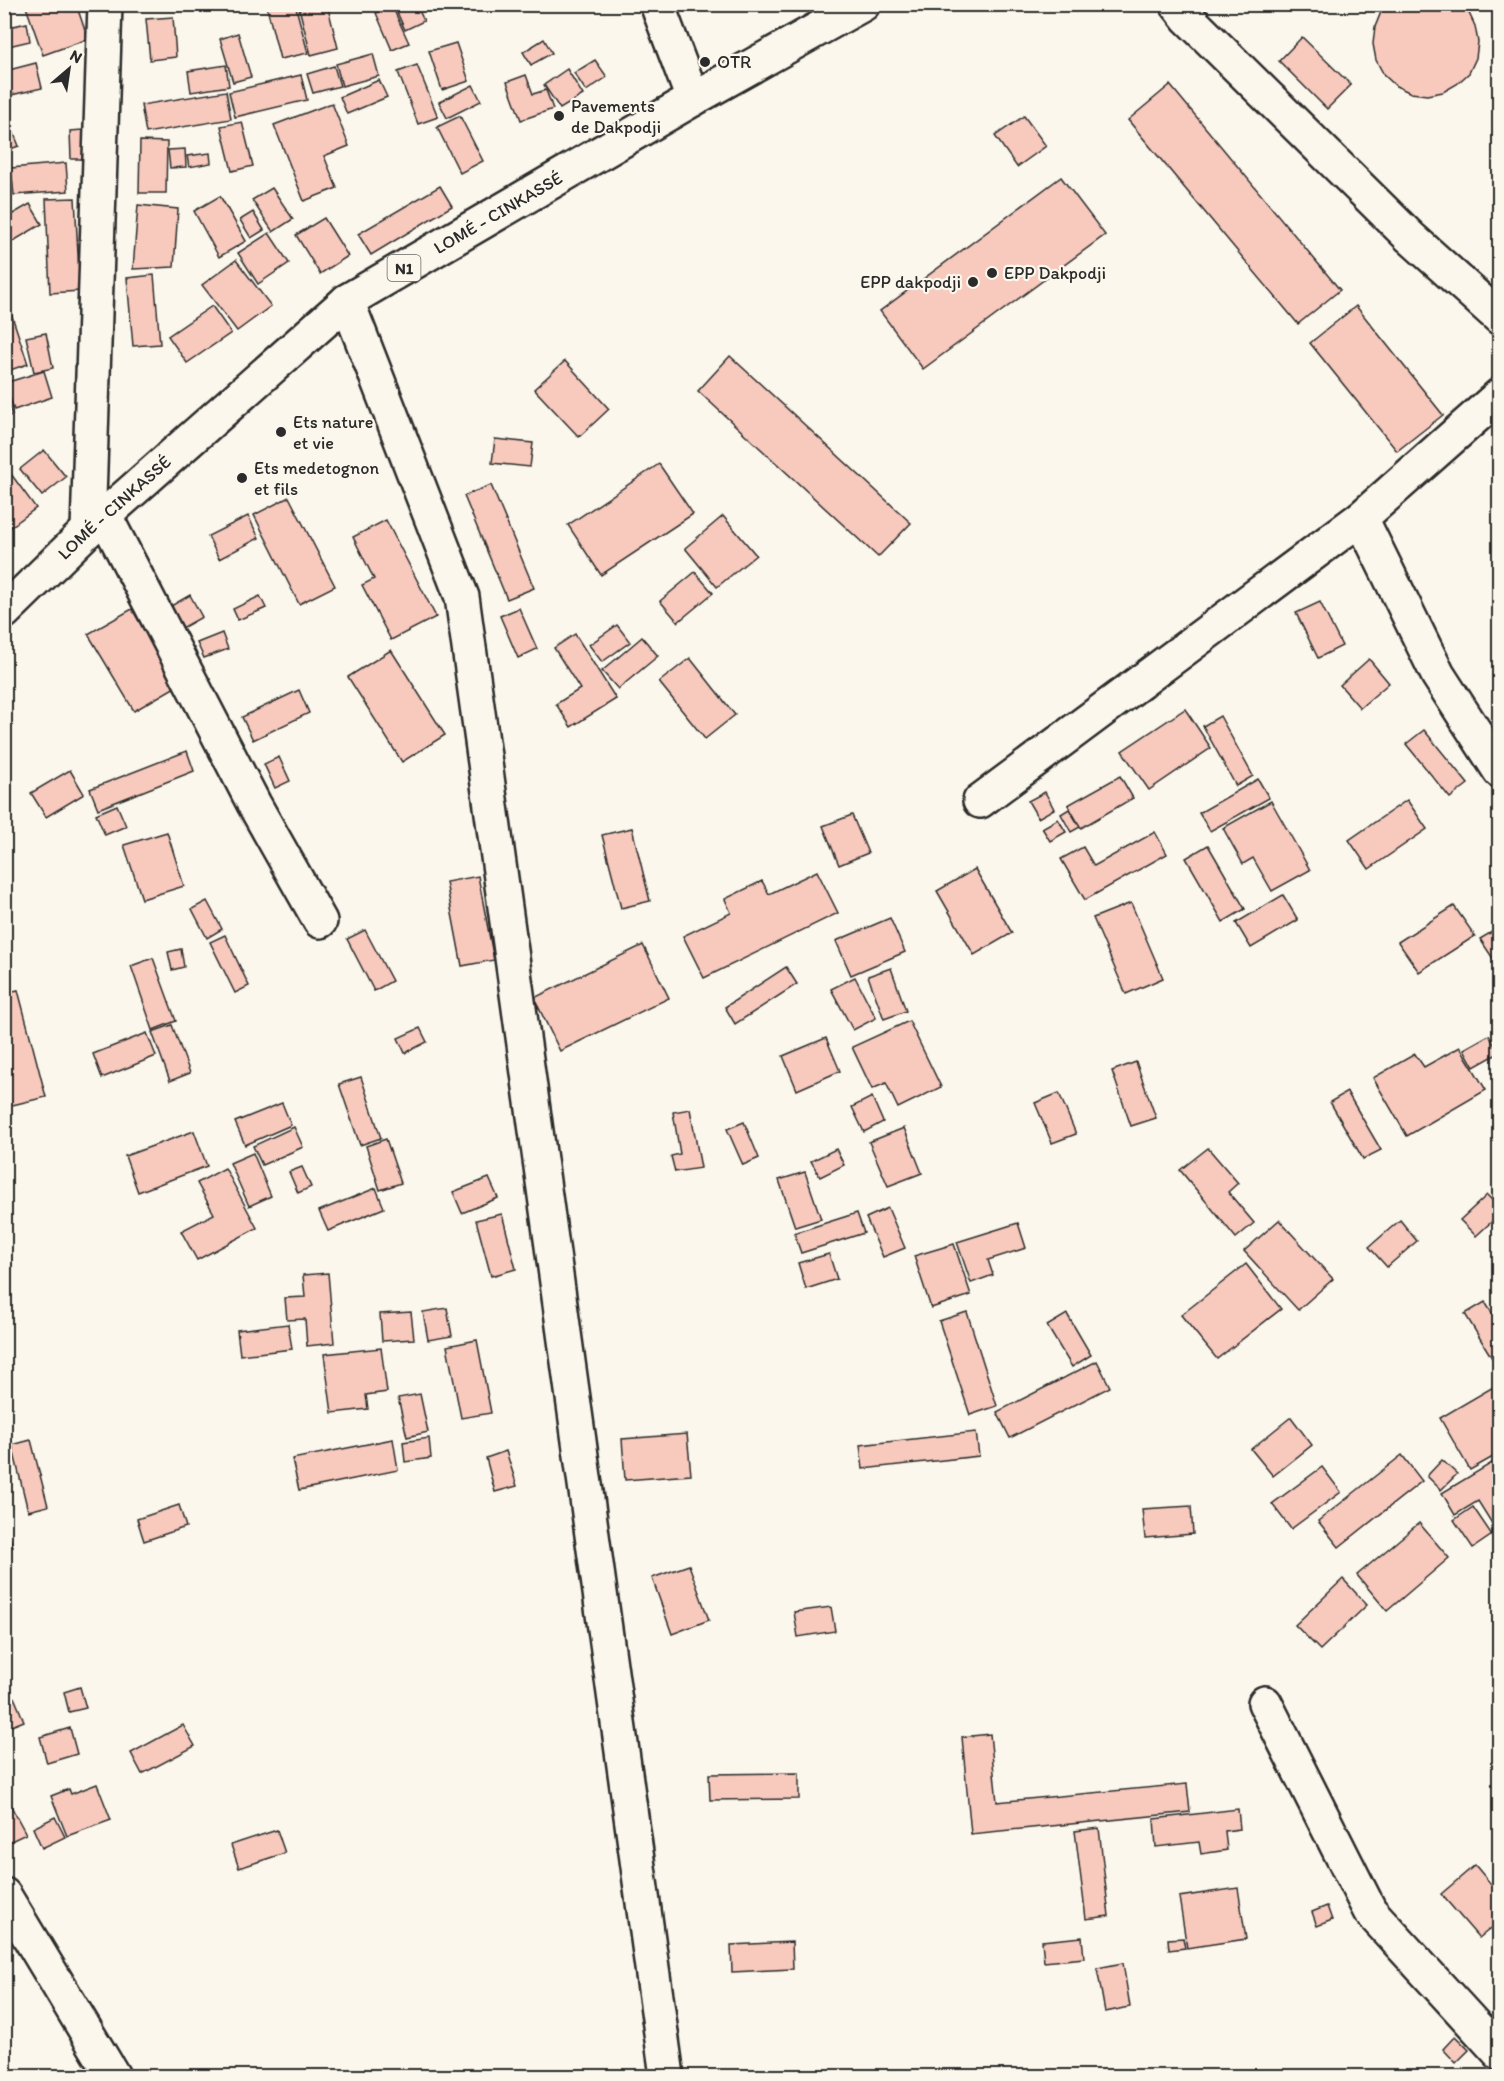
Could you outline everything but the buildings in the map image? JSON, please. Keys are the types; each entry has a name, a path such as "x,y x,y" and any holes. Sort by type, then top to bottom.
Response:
{"main road":[{"path":"105,4 96,523 320,921"},
{"path":"657,4 693,99"},
{"name":"LOMÉ - CINKASSÉ","path":"4,612 96,523 347,301 693,99 863,4"},
{"path":"1177,4 1188,18 1410,237 1500,318"},
{"path":"347,301 462,597 667,2076"},
{"path":"980,801 1361,518 1500,395"},
{"path":"1361,518 1438,675 1500,771"},
{"path":"1265,1703 1370,1911 1500,2053"},
{"path":"4,1895 113,2076"}],"place":[{"name":"OTR","path":"705,62"},
{"name":"Pavements de Dakpodji","path":"559,116"},
{"name":"EPP Dakpodji","path":"992,273"},
{"name":"EPP dakpodji","path":"973,282"},
{"name":"Ets nature et vie","path":"281,432"},
{"name":"Ets medetognon et fils","path":"242,478"}]}
